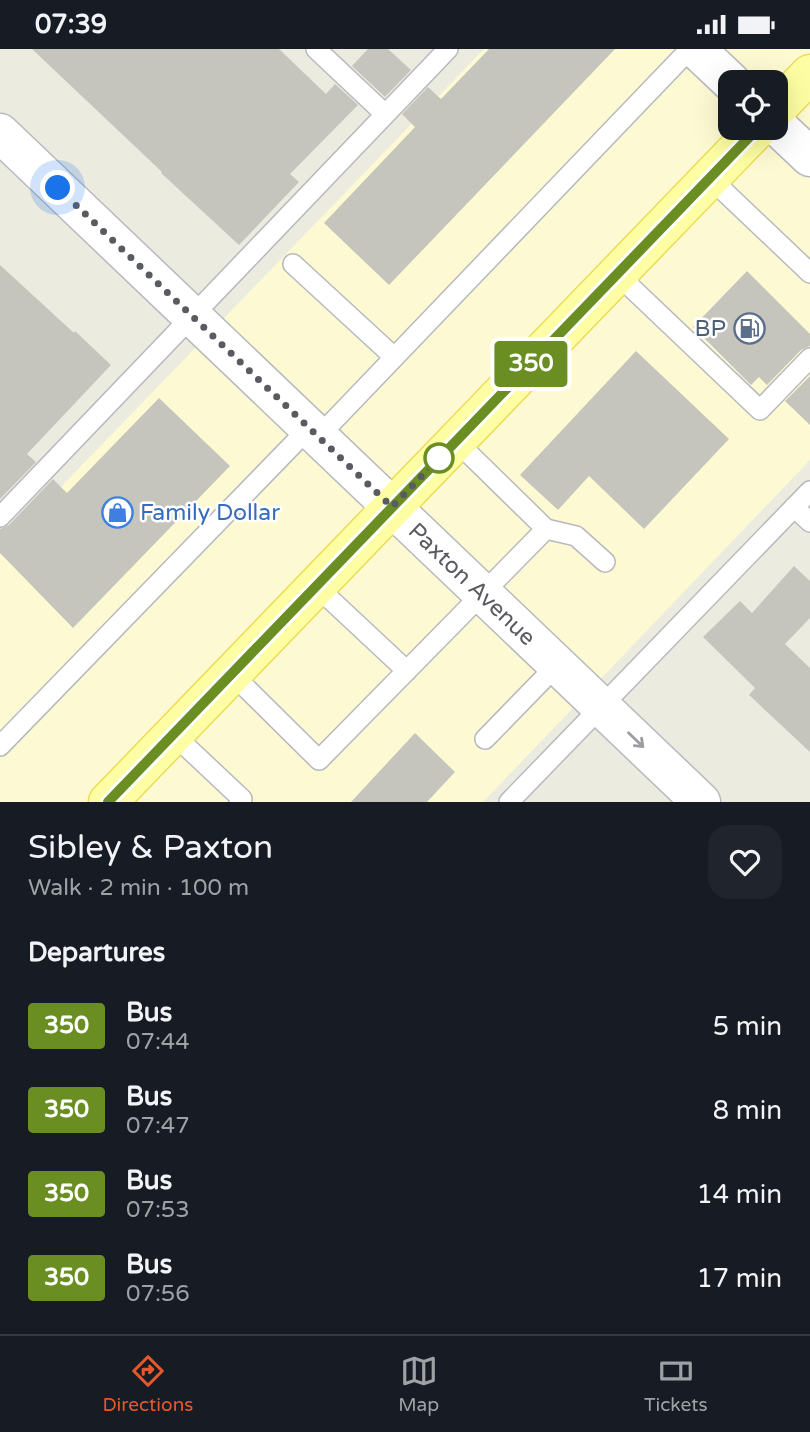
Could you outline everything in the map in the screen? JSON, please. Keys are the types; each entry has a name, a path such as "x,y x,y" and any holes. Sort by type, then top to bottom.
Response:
{"main road":[{"path":"788,97 810,74"},
{"path":"108,802 746,140"}],"street":[{"path":"696,49 718,70"},
{"name":"Paxton Avenue","path":"0,133 701,802"},
{"path":"788,136 810,157"}],"lane":[{"path":"316,49 385,114"},
{"path":"1,513 448,49"},
{"path":"0,746 314,433 394,357 690,49"},
{"path":"710,178 810,273"},
{"path":"293,264 394,357"},
{"path":"617,274 760,411 810,358"},
{"path":"456,441 546,529 576,536 605,562"},
{"path":"509,802 810,491"},
{"path":"794,507 810,523"},
{"path":"231,673 319,760 546,529"},
{"path":"316,586 407,671"},
{"path":"485,739 557,665"},
{"path":"173,734 242,799 239,802"}],"shaded area":[{"path":"484,49 810,49 810,460 483,802 0,802 0,550"}],"building":[{"path":"32,49 279,49 326,94 335,84 358,105 290,174 299,182 239,245"},
{"path":"368,49 388,49 411,70 385,97 352,66"},
{"path":"489,49 615,49 389,285 324,223 415,127 402,114 428,87 441,99"},
{"path":"0,265 111,365 27,454 36,462 0,499"},
{"name":"BP","path":"747,271 810,334 810,346 801,350 767,385 759,377 751,385 693,327"},
{"path":"636,351 729,439 644,529 589,476 558,510 520,475"},
{"path":"810,376 810,425 785,401"},
{"name":"Family Dollar","path":"159,398 230,466 73,628 0,553 0,529 9,525 53,479 67,493"},
{"path":"794,566 810,581 810,618 785,644 810,668 810,752 749,695 755,688 703,637 740,601 752,613"},
{"path":"415,733 455,772 427,802 351,802"}],"bus line":[{"name":"350","path":"108,802 747,140"}],"place":[{"name":"BP","path":"749,328"},
{"name":"Family Dollar","path":"117,512"}],"route":[{"path":"58,188 392,507 439,458"}]}
